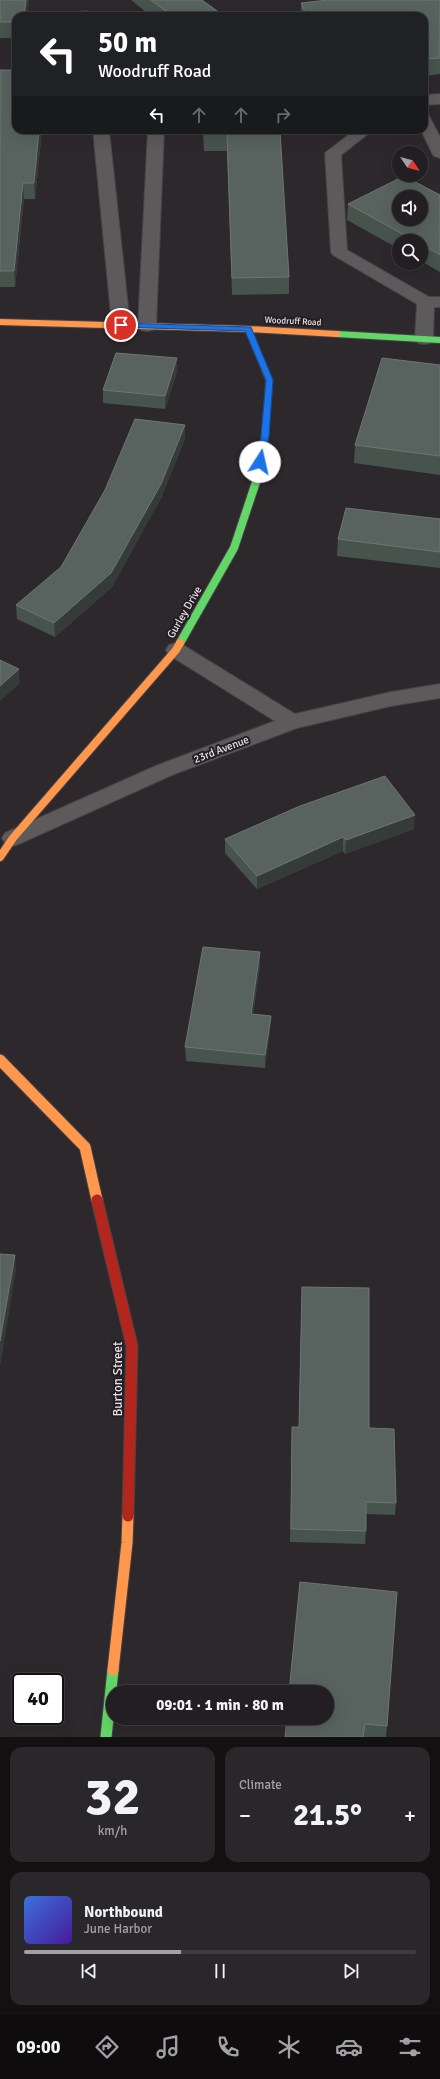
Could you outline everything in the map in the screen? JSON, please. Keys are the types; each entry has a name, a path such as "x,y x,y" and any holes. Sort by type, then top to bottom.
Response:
{"street":[{"path":"428,100 440,99"},
{"path":"428,128 440,153"},
{"path":"101,134 121,325"},
{"path":"147,326 156,134"},
{"path":"359,134 333,153 339,252 433,302 432,339"},
{"name":"Woodruff Road","path":"0,322 248,329 432,339"},
{"name":"Gurley Drive","path":"0,857 13,838 176,650 234,548 258,476 265,436 269,380 248,329"},
{"path":"176,650 292,722"},
{"name":"23rd Avenue","path":"13,838 165,770 292,722 391,699 440,691"},
{"name":"Burton Street","path":"0,1060 85,1147 132,1346 127,1543 106,1737"}],"building":[{"path":"0,0 26,0 24,12 12,12 12,22 0,22"},
{"path":"151,0 202,0 218,12 167,12"},
{"path":"328,0 440,0 440,58 428,59 428,12 305,12 301,3"},
{"path":"0,70 12,70 12,134 39,134 34,183 23,183 14,271 0,271"},
{"path":"227,134 280,134 289,277 232,278"},
{"path":"392,182 415,182 440,195 440,255 428,248 428,234 402,234 348,204"},
{"path":"116,353 177,358 165,396 103,390"},
{"path":"382,358 440,365 440,456 355,445"},
{"path":"135,419 185,425 161,484 111,573 54,623 16,605 61,567 105,490"},
{"path":"346,508 440,519 440,552 338,539"},
{"path":"0,660 19,669 0,686"},
{"path":"385,776 415,815 346,840 343,837 257,876 225,839 300,806"},
{"path":"203,947 260,952 251,1014 271,1016 265,1055 185,1047"},
{"path":"0,1254 15,1255 0,1341"},
{"path":"302,1287 369,1288 369,1428 394,1429 396,1503 366,1502 366,1531 291,1529 292,1427 299,1427"},
{"path":"300,1582 397,1592 387,1726 365,1724 363,1737 285,1737 286,1725 334,1725 334,1685 290,1685"}],"traffic: fast":[{"path":"337,334 440,340"},
{"path":"180,643 234,548 258,476 265,436 268,396"},
{"path":"106,1737 113,1670"}],"traffic: slow":[{"path":"0,322 248,329 337,334"},
{"path":"248,329 269,380 268,396"},
{"path":"0,857 13,838 176,650 180,643"},
{"path":"0,1060 85,1147 97,1200"},
{"path":"113,1670 127,1543 128,1516"}],"traffic: jam":[{"path":"97,1200 132,1346 128,1516"}],"route":[{"path":"121,325 248,329 269,380 265,436 260,462"}]}
